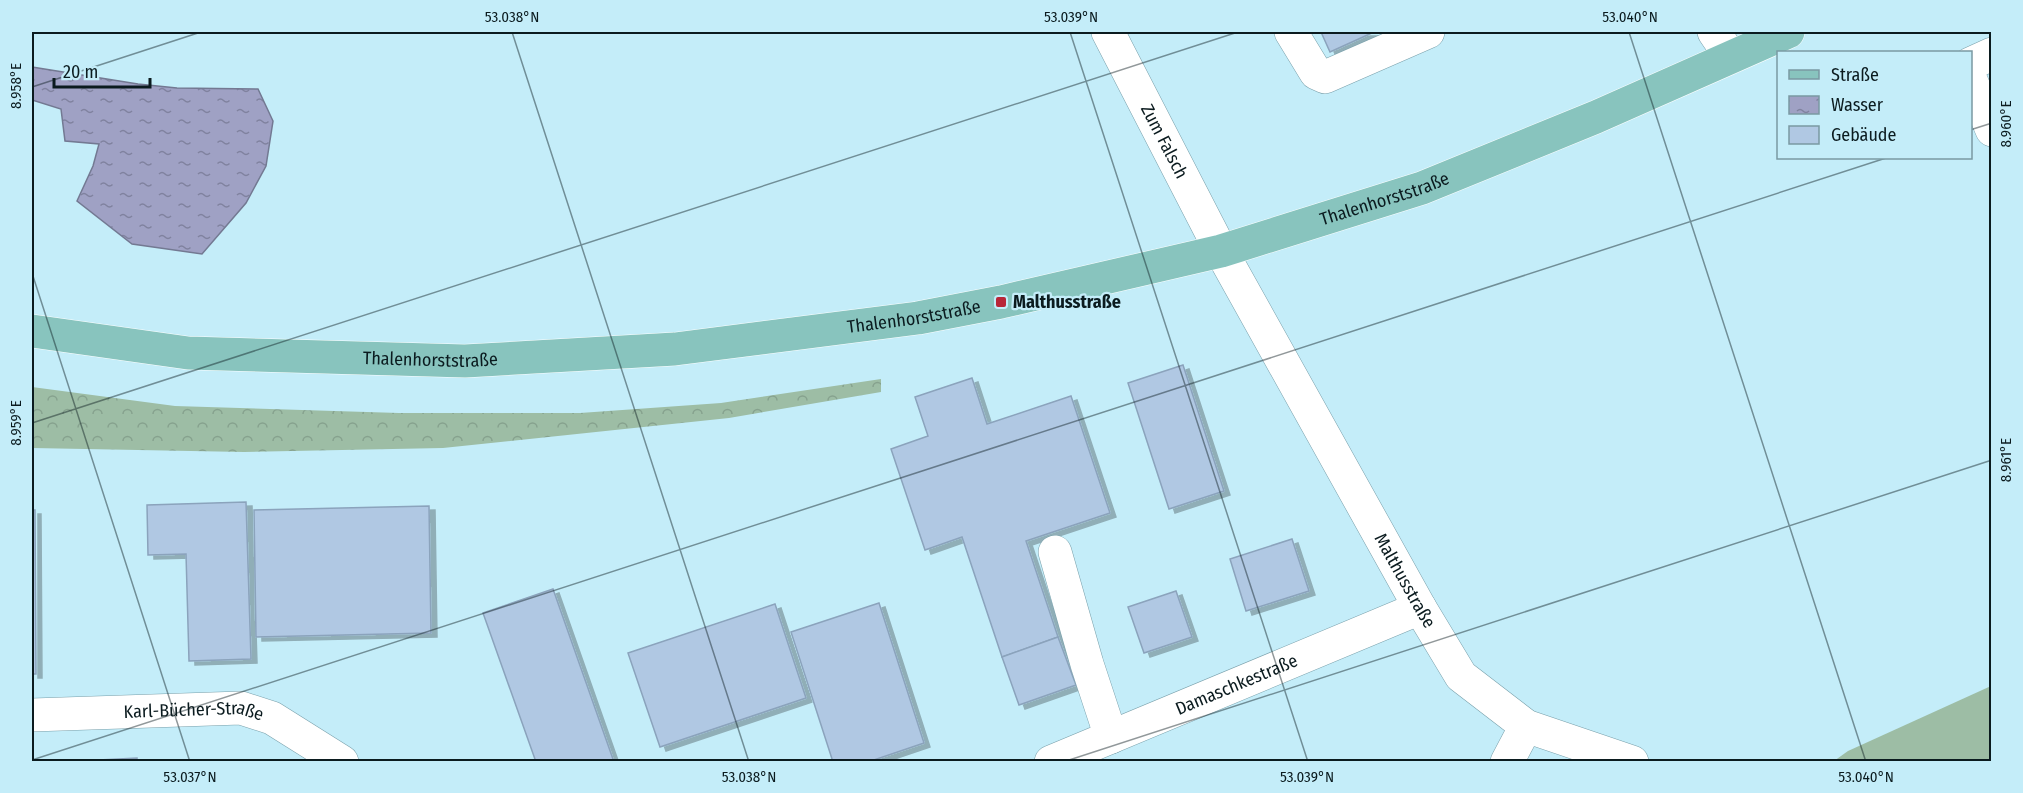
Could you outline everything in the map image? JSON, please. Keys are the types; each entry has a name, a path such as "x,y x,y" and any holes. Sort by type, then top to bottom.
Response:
{"main road":[{"name":"Thalenhorststraße","path":"32,331 188,353 465,361 675,349 918,318 1001,302 1221,251 1422,188 1596,117 1723,44 1788,32"}],"street":[{"name":"Zum Falsch","path":"1108,32 1221,251"},
{"path":"1291,32 1316,73 1325,77 1428,32"},
{"path":"1972,64 1992,54"},
{"path":"1972,80 1992,130"},
{"name":"Malthusstraße","path":"1221,251 1420,608 1461,676 1558,750 1632,762"},
{"path":"1055,552 1087,664 1111,737"},
{"name":"Damaschkestraße","path":"1051,762 1420,608"},
{"name":"Karl-Bücher-Straße","path":"32,715 241,708 272,718 342,762"},
{"path":"1507,762 1526,726"}],"green space":[{"path":"881,379 881,392 729,418 443,448 244,452 32,448 32,387 175,406 399,413 580,413 721,403"},
{"path":"1991,686 1991,761 1834,761 1848,751"}],"water":[{"path":"32,67 177,88 258,89 273,121 266,166 246,203 202,254 132,244 77,201 93,166 99,144 65,141 61,109 32,100"}],"building":[{"path":"1321,32 1374,32 1330,52"},
{"path":"1183,365 1224,491 1169,509 1128,383"},
{"path":"972,378 987,424 1071,396 1110,513 1026,541 1058,637 1002,657 962,537 925,550 891,449 928,436 915,397"},
{"path":"246,502 251,659 189,661 186,554 148,555 147,505"},
{"path":"429,506 431,633 256,637 254,510"},
{"path":"32,510 35,510 36,674 32,674"},
{"path":"1292,539 1309,591 1246,611 1230,559"},
{"path":"553,589 614,762 536,762 483,613"},
{"path":"1176,591 1192,637 1144,653 1128,607"},
{"path":"879,603 924,743 868,762 833,762 791,632"},
{"path":"775,604 806,698 660,747 628,653"},
{"path":"1058,637 1076,685 1019,705 1002,657"},
{"path":"137,758 137,762 59,762"}],"place":[{"name":"Malthusstraße","path":"1001,302"}]}
